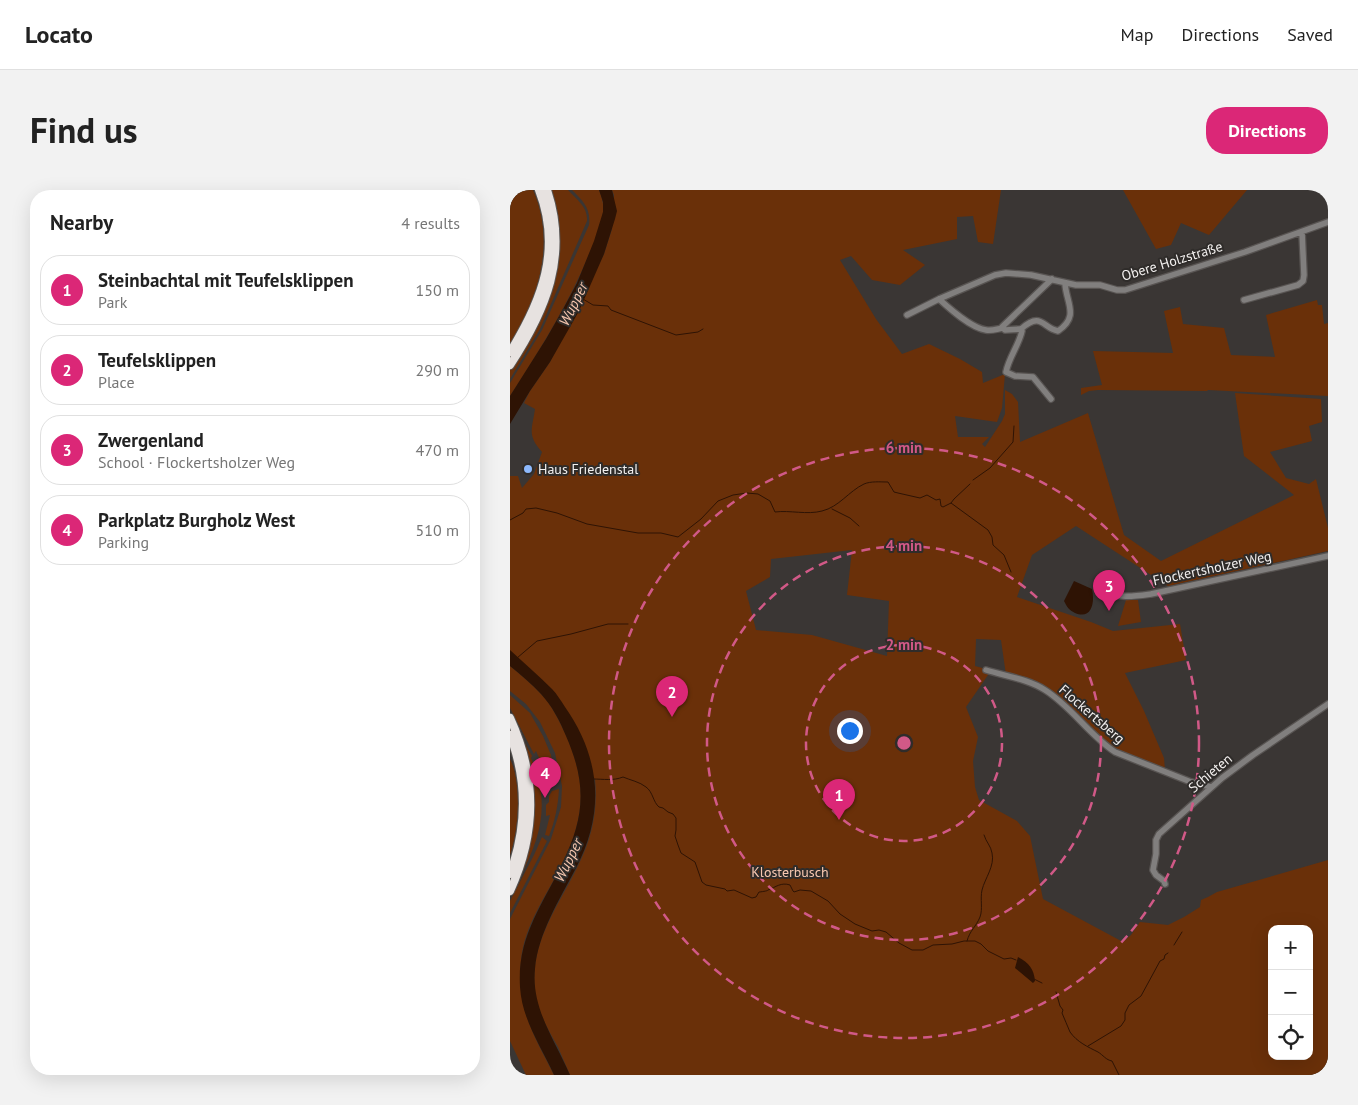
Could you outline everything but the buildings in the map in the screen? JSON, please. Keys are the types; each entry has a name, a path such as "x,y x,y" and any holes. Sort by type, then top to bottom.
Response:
{"highway":[{"path":"510,352 534,310 546,272 549,236 539,190"},
{"path":"510,365 536,320 552,279 556,236 553,213 546,190"},
{"path":"510,718 523,751 527,768 531,809 526,846 510,891"},
{"path":"510,735 520,772 524,809 519,846 510,874"}],"street":[{"name":"Obere Holzstraße","path":"907,315 995,275 1006,273 1031,275 1076,285 1100,285 1117,290 1125,290 1245,252 1328,222"},
{"path":"1244,300 1301,283 1304,275 1302,232"},
{"path":"1002,328 1052,280"},
{"path":"939,299 963,318 977,327 986,330 1002,328 1021,330 1037,321 1043,322 1055,331 1058,331 1068,321 1071,313 1065,283"},
{"path":"1021,330 1022,334 1006,372 1019,377 1033,377 1051,399"},
{"name":"Flockertsholzer Weg","path":"1102,591 1126,597 1151,594 1328,556"},
{"name":"Flockertsberg","path":"986,670 1045,690 1105,746 1115,752 1191,782 1211,787"},
{"name":"Schieten","path":"1166,884 1153,870 1156,854 1155,845 1157,838 1162,832 1211,787 1253,755 1328,704"}],"green space":[{"path":"510,190 533,190 540,209 543,249 536,289 529,308 510,344"},
{"path":"550,190 568,190 584,208 587,221 540,329 510,379 510,370 542,315 554,280 559,236 558,219"},
{"path":"572,190 599,190 603,207 600,228 582,271 563,308 510,396 510,383 542,330 589,225 587,209 583,201"},
{"name":"Klosterbusch","path":"612,190 1001,190 993,244 978,242 973,216 957,217 957,239 903,250 925,265 900,285 872,280 851,256 840,260 876,319 902,354 929,344 982,372 983,383 1005,374 1002,408 997,422 955,416 958,437 989,437 982,444 985,447 1005,414 1005,390 1012,394 1018,402 1020,442 1088,413 1124,535 1161,561 1294,495 1244,456 1235,393 1321,399 1322,422 1309,426 1312,441 1270,452 1286,478 1309,484 1316,479 1328,528 1328,551 1168,586 1076,526 1032,555 1017,597 1113,631 1180,624 1186,660 1125,673 1164,758 1165,770 1106,745 1043,687 1006,675 1001,640 976,639 975,666 997,672 988,675 966,707 978,737 973,761 975,787 979,800 1017,821 1030,836 1043,899 1123,942 1131,935 1140,922 1168,925 1200,907 1201,900 1217,892 1328,860 1328,1075 570,1075 541,1014 537,1002 534,979 536,958 542,938 589,839 595,810 595,779 585,775 566,719 510,660 510,476 518,476 522,488 534,474 542,452 532,436 535,409 524,403 550,362 604,254 612,229 614,195","holes":["852,550 847,595 889,601 887,656 812,635 756,630 746,591 770,577 771,559"]},
{"path":"1123,190 1247,190 1209,235 1181,223 1171,245 1156,249"},
{"path":"1317,300 1318,305 1322,305 1324,324 1328,323 1328,396 1208,390 1098,390 1089,391 1081,395 1081,388 1102,385 1093,351 1173,353 1164,311 1180,307 1183,324 1224,328 1231,355 1275,357 1266,315"},
{"path":"1126,600 1138,600 1141,622 1118,626"},
{"path":"510,666 534,687 552,707 572,751 580,783 581,799 576,830 562,864 531,923 521,961 521,993 528,1021 554,1075 526,1075 510,1041 510,919 551,839 561,807 562,786 555,753 540,722 526,704 510,691"},
{"path":"510,695 530,713 543,736 551,755 556,783 547,781 548,775 536,751 534,754 510,708"},
{"path":"521,736 532,756 542,803 541,818 534,846 521,875 533,822 534,797 531,772"},
{"path":"510,759 514,769 518,793 518,807 510,855"},
{"path":"559,789 553,825 549,836 545,835 550,815 546,816 546,805 549,802 549,796 552,791"},
{"path":"542,837 547,841 510,913 510,901"}],"water":[{"name":"Wupper","path":"599,190 612,190 617,211 604,254 579,311 550,362 510,424 510,396 562,311 577,283 594,241 603,212 603,202"},
{"path":"1074,581 1092,589 1093,599 1091,608 1085,614 1081,615 1073,612 1064,601"},
{"name":"Wupper","path":"510,650 552,689 577,726 592,766 595,786 592,827 576,868 545,929 540,942 535,969 535,983 540,1010 570,1075 554,1075 528,1022 520,987 520,969 522,953 532,922 570,847 579,816 580,785 573,753 564,730 541,694 510,666"},
{"path":"1018,957 1028,964 1032,970 1035,981 1033,983 1015,968"}],"waterway":[{"name":"Wupper","path":"583,299 593,305 608,306 611,310 676,335 698,332 703,329"},
{"path":"973,480 990,468 1013,442 1014,426"},
{"path":"510,520 523,513 526,509 536,508 557,513 587,524 638,533 661,533 678,537 701,519 718,501 733,495 758,494 770,501 775,512 816,512 834,506 864,484 888,482 894,492 920,498 927,495 936,500 940,499 941,506 943,507 951,503 988,530 992,537 993,545 1004,555 1011,572"},
{"path":"951,503 970,484"},
{"path":"832,509 850,518 859,526"},
{"path":"517,658 537,641 608,624 628,624"},
{"path":"593,779 623,777 648,789 659,807 673,814 676,818 675,836 681,853 695,862 702,882 706,885 727,891 734,890 752,898 756,897 759,892 767,891 779,885 790,885 794,892 800,890 811,891 828,901 840,914 855,924 872,931 886,932 899,943 912,950 923,950 933,945 975,941 988,951 1004,959 1011,958 1016,960"},
{"path":"967,941 980,917 982,890 993,858 984,835"},
{"path":"1174,945 1182,932"},
{"path":"1088,1046 1121,1026 1125,1020 1125,1013 1129,1005 1141,996 1160,961 1168,953"},
{"path":"1034,979 1042,983"},
{"path":"1056,992 1070,1032 1083,1044 1112,1061 1119,1075"}],"place":[{"name":"Haus Friedenstal","path":"528,469"},
{"name":"Zwergenland","path":"1109,611"},
{"name":"Teufelsklippen","path":"672,717"},
{"name":"Parkplatz Burgholz West","path":"545,798"},
{"name":"Steinbachtal mit Teufelsklippen","path":"839,820"}]}
